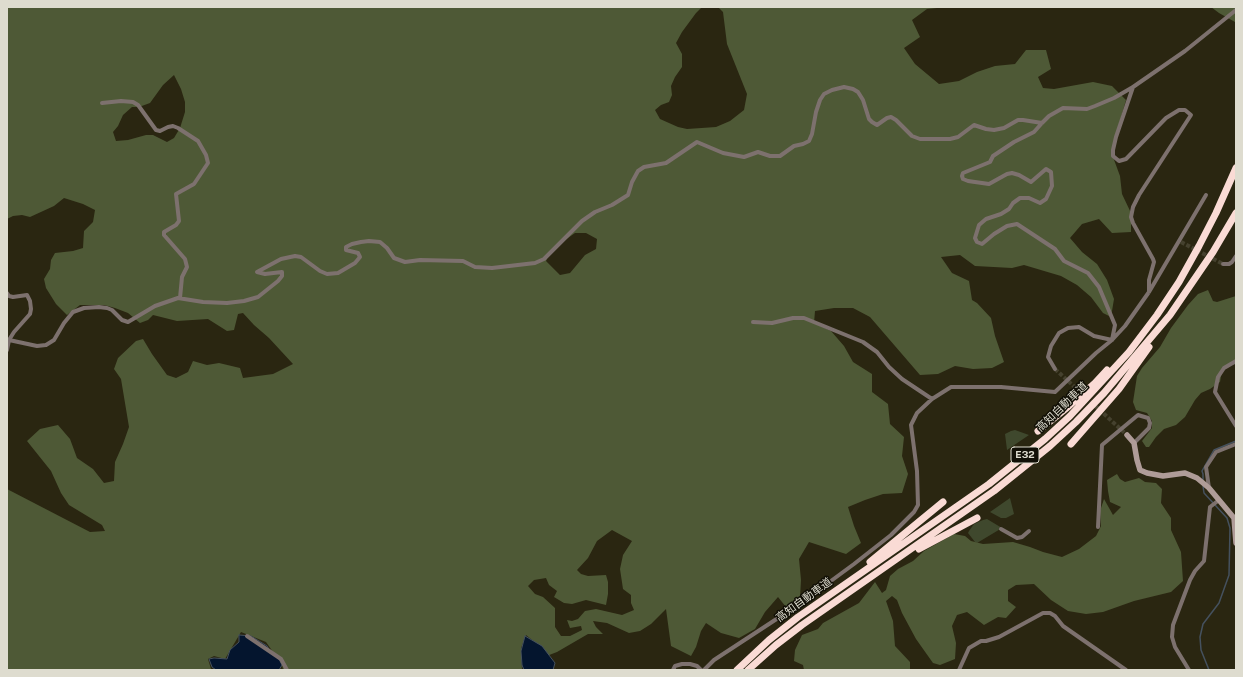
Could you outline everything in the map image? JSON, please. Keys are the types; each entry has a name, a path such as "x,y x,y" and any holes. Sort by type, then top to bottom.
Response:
{"highway":[{"name":"高知自動車道","path":"737,670 769,640 824,598 960,505 1011,467 1070,416 1129,352 1157,315 1179,282 1200,246 1236,168"},
{"name":"高知自動車道","path":"748,670 776,645 829,605 966,511 1050,446 1104,393 1170,315 1214,252 1236,213"},
{"path":"1038,430 1069,406 1094,383 1157,315"},
{"path":"1071,444 1141,360 1170,315"},
{"path":"824,598 943,502"},
{"path":"829,605 915,551 977,518"}],"street":[{"path":"1112,340 1115,325 1099,288 1088,273 1064,261 1055,249 1017,224 1007,226 982,244 977,242 975,238 979,225 986,219 1001,214 1020,198 1028,198 1040,202 1046,200 1052,186 1051,172 1046,169 1031,182 1012,173 1007,174 989,184 963,179 963,173 990,162 993,156 1014,142 1034,132 1049,116 1063,108 1087,109 1114,98 1133,87 1185,52 1236,10"},
{"path":"9,340 37,346 46,345 54,340 64,323 73,312 77,310 98,307 107,308 112,310 122,320 128,322 155,306 180,298 202,302 227,303 244,301 258,297 278,281 282,276 282,272 264,274 257,271 281,259 295,256 301,257 320,271 327,274 338,273 355,263 360,257 358,253 346,250 346,247 352,244 369,241 380,242 387,248 394,258 405,262 420,260 463,261 475,267 492,268 535,263 544,259 582,221 595,212 628,195 632,182 638,171 644,167 666,163 697,142 723,154 744,157 758,152 770,156 780,156 794,146 809,141 820,100 824,94 844,87 858,92 863,100 869,119 872,122 877,125 891,117 912,136 920,139 950,139 958,137 974,124 986,129 994,130 1004,128 1018,120 1042,122"},
{"path":"1133,87 1116,136 1113,150 1113,156 1119,161 1126,159 1166,118 1179,110 1186,110 1191,115 1139,195 1133,207 1131,217 1133,223 1154,262 1149,280 1150,292"},
{"path":"102,103 121,101 133,102 138,105 156,130 160,131 173,126 178,128 198,141 206,155 208,163 194,184 176,194 179,221 176,225 164,232 164,235 185,259 187,267 182,277 180,298"},
{"path":"673,670 675,666 690,664 703,670 714,660 801,603 854,564 891,534 914,512 918,505 911,425 917,413 932,399 951,387 1001,387 1055,392 1112,340 1125,326 1150,292 1206,195"},
{"path":"1223,264 1229,264 1236,256"},
{"path":"7,293 9,296 13,297 27,295 30,300 31,309 30,314 9,340 7,350"},
{"path":"753,322 772,322 793,318 804,318 863,342 870,346 902,379 932,399"},
{"path":"1055,369 1048,357 1051,346 1059,333 1068,328 1079,327 1094,336 1112,340"},
{"path":"1236,361 1224,368 1218,377 1215,392 1236,426"},
{"path":"1098,527 1102,445 1138,416 1148,418 1150,423 1149,428 1134,444"},
{"path":"1126,435 1134,444 1140,470 1145,473 1163,476 1185,473 1200,480 1208,486"},
{"path":"1236,444 1216,452 1206,467 1208,486 1216,502 1234,518 1236,543"},
{"path":"1188,670 1175,647 1172,637 1173,625 1190,580 1195,571 1204,561 1210,507 1216,502"},
{"path":"1001,529 1017,538 1022,537 1029,531"},
{"path":"959,670 969,648 981,641 999,637 1043,613 1050,613 1055,616 1063,626 1126,670"},
{"path":"247,636 282,659 287,670"}],"green space":[{"path":"7,7 702,7 682,32 676,43 682,54 682,67 671,86 672,95 669,102 661,105 655,110 660,119 678,127 687,129 716,127 730,121 744,110 747,94 727,44 723,12 718,7 947,7 927,9 912,20 920,37 904,48 915,64 939,84 959,81 977,72 995,66 1015,64 1026,50 1046,50 1051,69 1038,77 1043,88 1054,89 1093,82 1112,86 1126,100 1115,138 1113,157 1120,176 1122,194 1131,213 1131,232 1112,233 1099,219 1082,224 1070,238 1082,252 1097,264 1107,280 1114,299 1111,317 1103,313 1091,297 1077,285 1061,276 1024,265 1012,268 975,266 960,255 941,257 952,273 969,281 972,300 977,303 991,318 995,336 1004,362 992,368 973,369 955,366 938,374 920,375 870,317 853,308 834,308 815,311 814,323 831,331 844,346 853,362 872,374 872,392 888,404 890,424 904,437 902,456 908,474 902,493 883,494 848,507 861,543 846,554 809,542 799,559 801,580 800,598 786,607 778,597 765,612 755,629 739,638 721,633 706,623 701,631 696,647 691,656 671,646 666,609 651,624 640,631 629,633 607,623 593,621 596,627 603,634 588,634 557,652 544,657 541,647 526,635 521,648 522,670 283,670 281,658 273,652 266,642 241,632 225,659 214,656 208,659 211,669 214,670 7,670 7,489 90,532 105,531 102,525 69,505 61,493 51,471 27,441 40,429 58,425 70,439 77,458 93,469 104,483 114,481 115,462 129,427 121,379 114,369 118,358 136,341 143,339 167,375 176,378 188,372 193,361 207,365 219,363 240,368 243,378 273,374 293,364 243,313 238,314 234,330 227,331 208,319 177,321 153,315 148,320 140,323 128,313 104,305 80,305 67,315 56,304 46,288 44,279 50,269 51,260 55,253 83,248 84,231 93,222 95,210 83,204 64,198 54,206 30,217 22,215 13,216 7,219","holes":["174,75 181,89 185,102 185,112 180,128 174,138 167,142 153,135 146,135 128,140 116,141 113,132 118,126 123,115 132,107 139,107 150,103 163,85","575,233 586,233 597,239 596,249 585,255 570,273 560,275 546,261 551,250","612,530 632,541 623,555 620,569 623,589 631,595 631,603 634,610 622,615 596,609 585,611 578,619 572,621 567,620 570,628 581,626 582,630 570,636 561,636 555,627 555,608 543,597 535,594 528,586 534,580 546,578 549,585 557,591 554,597 564,603 572,604 586,600 606,605 608,594 608,582 606,575 588,576 581,574 577,570 588,558 597,541"]},
{"path":"1211,7 1236,7 1236,21 1235,22"},
{"path":"1208,290 1213,301 1217,302 1236,296 1236,364 1231,365 1222,371 1220,382 1201,393 1185,417 1176,425 1164,429 1149,447 1146,447 1142,441 1152,428 1152,421 1147,413 1136,410 1133,402 1137,376 1160,347 1171,328 1188,305 1198,294"},
{"path":"1015,430 1029,435 1007,450 1005,434"},
{"path":"1117,474 1120,479 1125,482 1139,478 1145,482 1156,483 1162,489 1161,503 1171,518 1171,530 1181,552 1183,581 1171,592 1134,601 1103,612 1086,614 1068,611 1051,600 1034,584 1016,585 1008,590 1008,601 1016,607 1006,618 998,617 984,625 967,612 957,615 952,626 956,643 955,659 940,665 933,663 916,639 897,600 892,596 886,601 893,621 895,646 910,662 910,670 804,670 803,665 794,661 795,650 802,635 818,629 823,623 859,603 875,582 882,593 886,590 890,576 898,569 913,561 924,551 954,534 965,536 971,541 983,544 1013,542 1062,557 1079,549 1096,536 1101,526 1100,511 1104,499 1113,515 1121,507 1110,502 1108,491 1107,480"},
{"path":"1010,498 1014,514 1006,518 1001,518 990,512"},
{"path":"987,519 1002,528 977,543 968,533 974,524"}],"water":[{"path":"239,635 251,636 267,646 272,654 279,659 282,665 279,670 216,670 212,667 209,659 227,659 230,650 239,642"},
{"path":"525,636 542,646 555,663 553,670 524,670 521,651"}],"waterway":[{"path":"1203,480 1202,471 1214,450 1236,441"},
{"path":"1203,486 1204,493 1227,518 1230,528 1229,575 1219,603 1203,624 1200,637 1201,650 1209,670"}],"tunnel":[{"path":"1181,242 1223,264"},
{"path":"1055,369 1127,435"}]}
